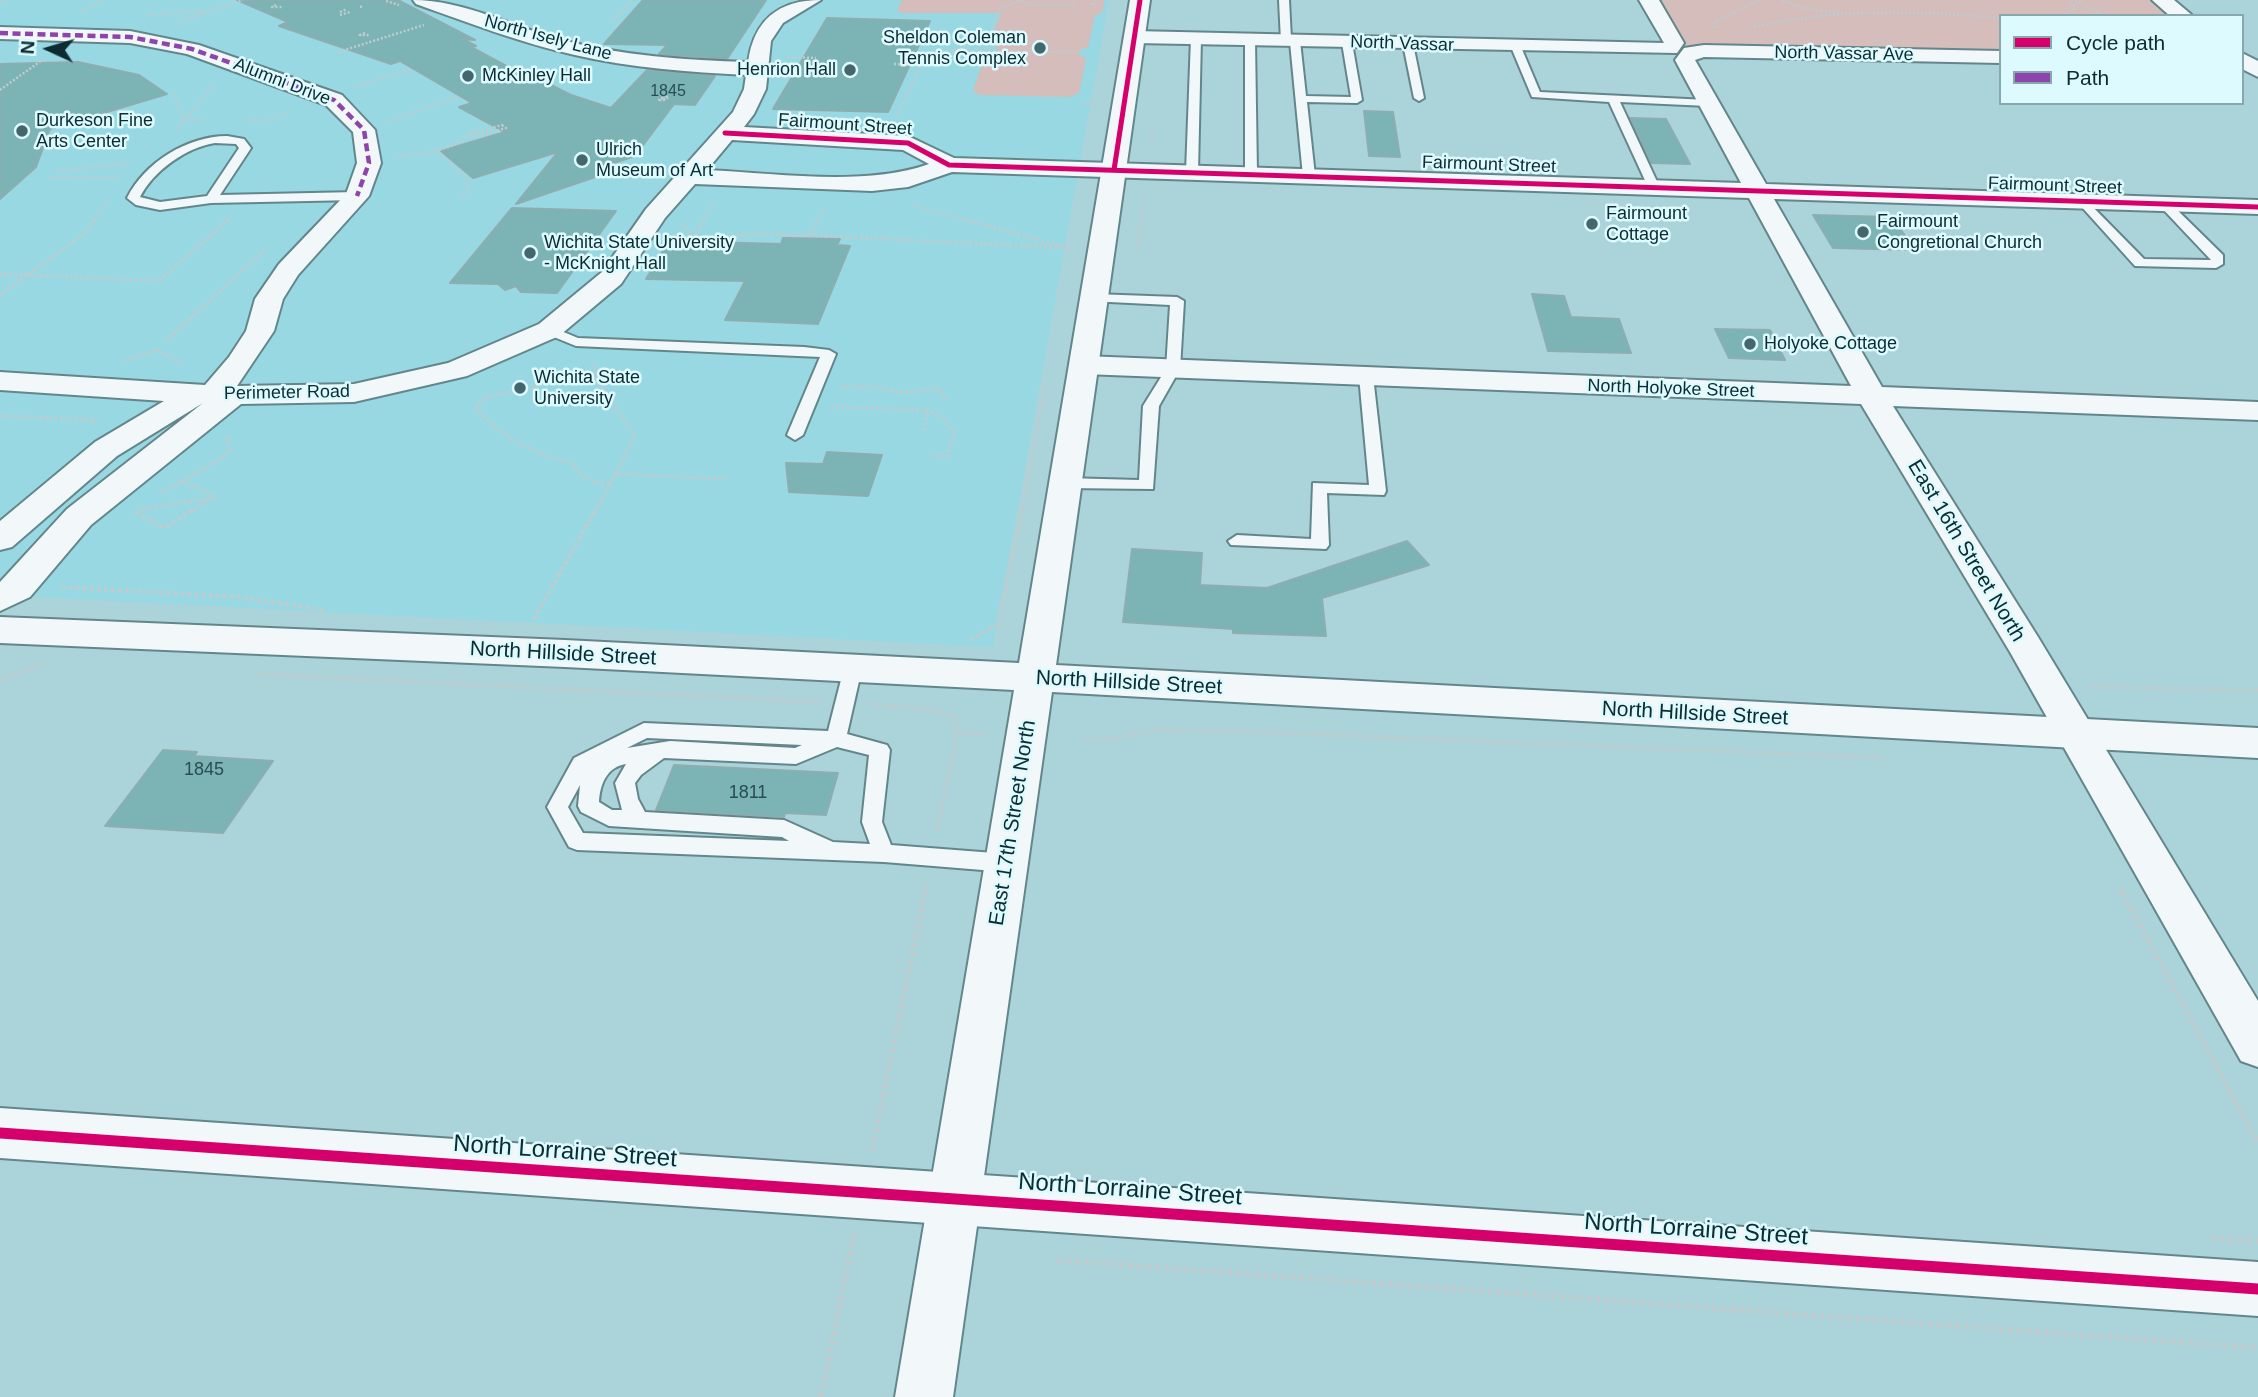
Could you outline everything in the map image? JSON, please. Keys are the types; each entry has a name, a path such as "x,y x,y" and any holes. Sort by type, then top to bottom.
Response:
{"street":[{"name":"North Isely Lane","path":"423,0 597,54 700,66 767,63"},
{"name":"Perimeter Road","path":"0,381 214,395 354,393 457,370 549,330 611,278 655,214 750,105 767,63 761,41 771,24 791,9 811,0"},
{"name":"East 17th Street North","path":"924,1397 1140,0"},
{"name":"East 16th Street North","path":"1649,0 1872,397 2052,693 2258,1045"},
{"path":"2162,0 2180,14"},
{"name":"Alumni Drive","path":"0,33 130,37 192,48 334,100 364,130"},
{"name":"North Vassar","path":"1134,37 1679,51"},
{"name":"North Vassar Ave","path":"1679,51 1999,57"},
{"path":"0,598 17,588 79,517 214,395 241,362 260,331 269,299 288,270 357,196 369,163 364,130"},
{"name":"Fairmount Street","path":"725,134 908,143 949,164"},
{"name":"Fairmount Street","path":"687,176 872,184 908,180 949,164 2258,207"},
{"name":"North Holyoke Street","path":"1084,365 2258,411"},
{"path":"0,538 106,449 214,395"},
{"name":"North Hillside Street","path":"0,630 849,685 1035,677 2258,743"},
{"name":"North Lorraine Street","path":"0,1133 2258,1289"}],"lane":[{"path":"1284,0 1301,99 1309,176"},
{"path":"1192,172 1196,38"},
{"path":"1250,40 1251,174"},
{"path":"1301,99 1357,100 1347,43"},
{"path":"1408,44 1419,98"},
{"path":"1516,47 1536,95 1614,101 1708,103"},
{"path":"1614,101 1653,186"},
{"path":"211,199 238,162 244,148 240,141 209,139 189,144 173,153 136,191 133,198 152,204 195,204 211,199 357,196"},
{"path":"2084,202 2140,262 2216,264 2218,258 2165,205"},
{"path":"1065,483 1147,485 1151,406 1173,369 1177,301 1094,298"},
{"path":"549,330 576,342 829,354 794,435"},
{"path":"1237,541 1320,545 1320,487 1378,491 1366,376"},
{"path":"836,738 849,685"},
{"path":"884,853 872,821 880,750 836,738 644,730 581,764 557,807 578,841 884,853 1007,863"},
{"path":"836,738 796,756 670,749 610,759 590,782 588,806 609,818 784,829 837,852"},
{"path":"639,820 625,799 623,785 635,765 670,749"}],"path":[{"path":"0,1 7,0"},
{"path":"611,22 633,0"},
{"path":"1090,5 1094,5 1095,0"},
{"path":"1782,0 1826,12 1999,18"},
{"path":"2066,14 2076,8 2073,0"},
{"path":"2073,0 2101,14"},
{"path":"386,1 399,5"},
{"path":"986,51 999,9 1022,1 1031,5 1076,5"},
{"path":"275,6 282,7"},
{"path":"340,14 348,11"},
{"path":"335,53 388,39 458,13"},
{"path":"1751,28 1774,21 1864,13"},
{"path":"364,34 360,35 370,35"},
{"path":"913,65 989,38"},
{"path":"951,51 1078,52"},
{"path":"767,63 817,58"},
{"path":"894,64 922,65 895,120"},
{"path":"177,132 184,120 222,77"},
{"path":"174,94 184,120"},
{"path":"364,130 457,97"},
{"path":"502,125 506,128 473,137 470,134 502,125"},
{"path":"389,158 436,150 463,141 476,130"},
{"path":"436,150 469,182 469,188 460,199"},
{"path":"58,171 139,162"},
{"path":"47,177 126,179"},
{"path":"1137,250 1147,184"},
{"path":"694,237 714,201"},
{"path":"810,235 827,203"},
{"path":"904,203 1069,248"},
{"path":"0,274 159,281 232,216 231,211"},
{"path":"680,221 694,237"},
{"path":"669,236 729,238 745,234 810,235 1069,248"},
{"path":"1066,262 1071,236"},
{"path":"167,340 272,244"},
{"path":"586,353 600,377 554,379 533,388 485,397 477,402 475,408 520,448 530,449 542,457 573,463 584,480 610,484"},
{"path":"534,619 635,436 596,377"},
{"path":"960,640 974,640 997,625 1019,532 1045,383"},
{"path":"833,407 841,387 860,386 902,393 938,388 947,402"},
{"path":"819,407 928,410 943,418 954,433 948,456 929,455"},
{"path":"923,430 928,410"},
{"path":"0,416 94,420 94,426 105,422"},
{"path":"133,510 225,456 230,449 228,439 216,439"},
{"path":"616,474 728,480"},
{"path":"182,481 215,497"},
{"path":"133,510 215,497"},
{"path":"133,510 163,528 215,497"},
{"path":"53,587 239,597 333,611"},
{"path":"521,619 548,620"},
{"path":"0,680 54,660"},
{"path":"257,674 849,685 955,716"},
{"path":"2052,693 2095,685 2258,690"},
{"path":"821,1397 957,733 957,709"},
{"path":"1083,739 1109,740 1153,730 1237,730 1888,758"},
{"path":"957,733 984,734"},
{"path":"2119,887 2258,1143"},
{"path":"1056,1260 2258,1348"}],"shaded area":[{"name":"Wichita State University","path":"0,0 1109,0 993,647 0,595"},
{"name":"Sheldon Coleman Tennis Complex","path":"902,0 1105,0 1102,13 1095,15 1088,47 1080,50 1079,55 1086,59 1079,93 1069,97 980,95 973,91 985,56 996,52 997,47 990,44 1001,13 903,13 897,11"},
{"path":"1659,0 2149,0 2167,14 1999,14 1999,53 1686,46"}],"building":[{"path":"237,0 398,0 475,40 463,39 476,46 471,47 536,82 541,80 571,95 611,108 647,70 715,76 695,105 674,104 635,156 599,168 607,173 516,204 558,152 473,178 441,151 505,132 459,107 472,103 400,61 391,64 279,26 288,22"},
{"path":"643,0 766,0 727,59 659,54 667,45 604,44"},
{"name":"Henrion Hall","path":"827,18 930,21 888,112 773,109"},
{"path":"78,62 139,75 167,94 50,129 36,167 0,199 0,64"},
{"path":"1364,111 1393,112 1400,157 1369,156"},
{"path":"1630,118 1666,119 1690,164 1651,163"},
{"name":"Wichita State University - McKnight Hall","path":"512,208 616,211 557,293 521,292 516,286 505,290 498,284 450,283"},
{"name":"Fairmount Congretional Church","path":"1813,215 1892,217 1915,250 1833,248"},
{"path":"783,238 840,239 837,245 850,246 818,324 725,320 745,281 646,279 669,241 781,244"},
{"path":"1532,294 1564,296 1571,317 1619,319 1631,353 1548,351"},
{"name":"Holyoke Cottage","path":"1715,329 1770,330 1785,360 1729,358"},
{"path":"827,452 882,455 868,496 789,492 786,463 823,464"},
{"path":"1407,541 1429,565 1322,598 1326,636 1233,633 1233,629 1123,622 1132,549 1202,553 1200,585 1267,588"},
{"path":"163,750 197,752 194,756 273,761 223,833 105,826"},
{"path":"674,765 838,773 826,815 785,813 784,817 656,810"}],"marked path":[{"path":"0,33 130,37 192,49 334,100 364,130 369,163 357,196"}],"cycle path":[{"path":"1114,170 1140,0"},
{"path":"725,133 908,143 949,165 2258,207"},
{"path":"0,1133 2258,1289"}],"place":[{"name":"Sheldon Coleman Tennis Complex","path":"1040,48"},
{"name":"Henrion Hall","path":"850,70"},
{"name":"McKinley Hall","path":"468,76"},
{"name":"Durkeson Fine Arts Center","path":"22,131"},
{"name":"Ulrich Museum of Art","path":"582,160"},
{"name":"Fairmount Cottage","path":"1592,224"},
{"name":"Fairmount Congretional Church","path":"1863,232"},
{"name":"Wichita State University - McKnight Hall","path":"530,253"},
{"name":"Holyoke Cottage","path":"1750,344"},
{"name":"Wichita State University","path":"520,388"}]}
